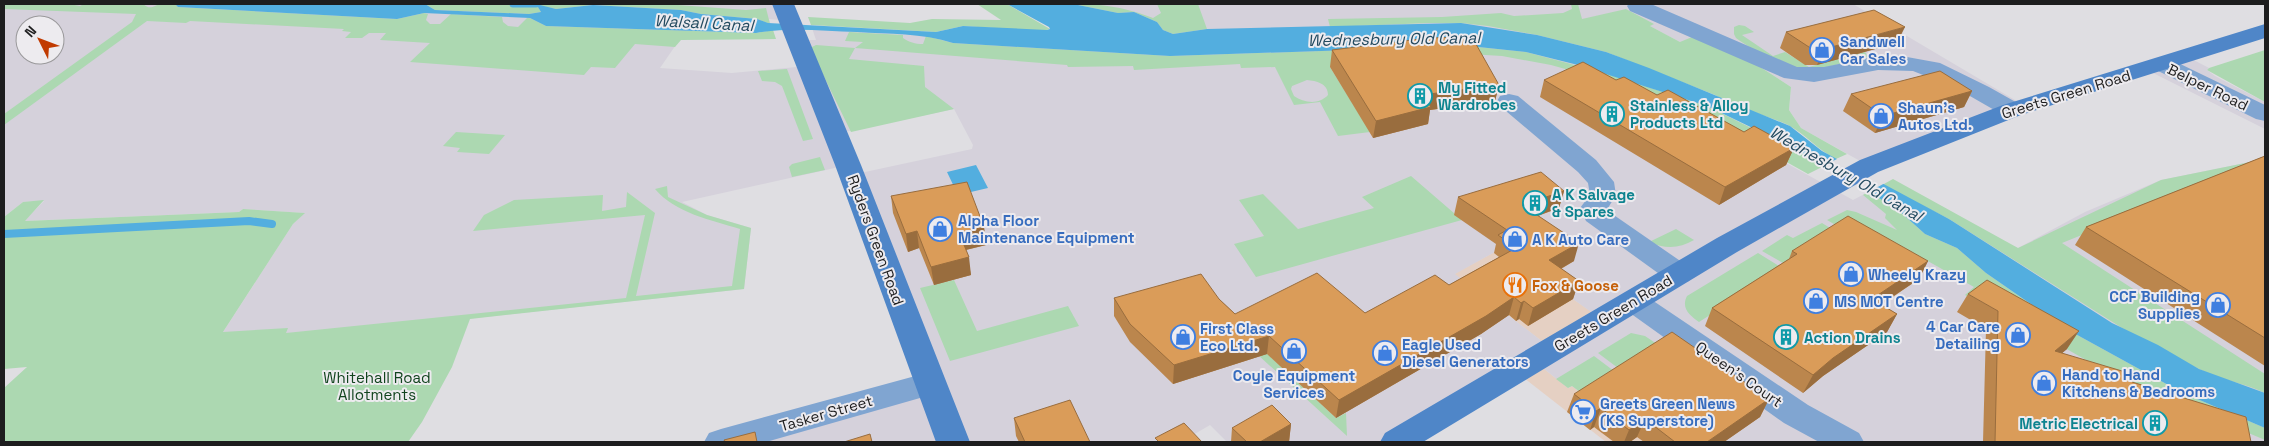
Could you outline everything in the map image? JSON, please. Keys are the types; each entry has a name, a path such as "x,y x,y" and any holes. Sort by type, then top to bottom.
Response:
{"street":[{"path":"1638,6 1792,73 1806,76 1878,63 1912,64 1943,73 2012,110"},
{"name":"Ryders Green Road","path":"790,21 848,165 953,442"},
{"name":"Greets Green Road","path":"1397,442 1679,274 1830,186 1869,166 2012,110 2265,31"},
{"name":"Belper Road","path":"2162,64 2262,114"},
{"path":"1509,101 1578,157 1601,182 1603,195 1594,208 1596,215 1679,274"},
{"name":"Queen's Court","path":"1634,301 1796,414 1848,442"},
{"name":"Tasker Street","path":"721,442 930,384"}],"shaded area":[{"path":"4,4 783,4 790,21 769,19 771,26 691,23 660,68 732,73 807,66 797,40 816,40 812,28 1123,39 1035,4 1853,4 2025,106 1869,166 1801,128 1789,110 1791,87 1754,63 1680,42 1650,26 1626,9 1604,62 1853,200 1874,189 2018,248 2085,212 2161,180 2265,159 2265,442 1644,442 1572,386 1568,388 1533,360 1397,442 1227,442 1210,425 1181,442 721,442 930,384 851,175 972,149 973,145 954,109 835,134 848,165 682,202 707,215 751,228 744,289 214,346 293,224 304,213 243,209 239,212 24,221 44,201 23,202 4,217","holes":["1502,248 1601,319 1552,349 1455,274"]},
{"path":"2186,56 2209,68 2207,70 2215,76 2265,102 2265,129 2145,69"},
{"path":"1502,248 1602,319 1552,349 1454,274"},
{"path":"1533,360 1568,388 1572,386 1644,442 1606,442 1515,371"}],"green space":[{"path":"4,4 69,4 80,6 84,4 143,4 150,7 175,4 178,7 397,19 424,13 428,14 426,20 430,24 440,24 451,14 502,17 503,22 508,26 518,27 527,18 530,18 546,26 756,33 773,30 776,39 681,40 675,47 635,44 615,68 591,67 584,75 410,62 430,43 380,40 386,33 369,33 362,38 345,38 351,32 342,31 344,29 190,21 186,23 147,21 4,125 4,114 132,22 136,14 4,9"},
{"path":"425,4 664,4 746,10 766,8 770,24 757,19 701,14 681,10 593,5 556,9 537,5 541,12 529,14 435,10"},
{"path":"977,4 1007,4 1050,29 1043,31 963,26 936,32 811,25 808,17 910,23 932,19 1001,20"},
{"path":"1073,4 1114,7 1133,11 1153,18 1161,13 1157,4 1198,4 1207,29 1173,34 1163,30 1157,22 1134,12 1118,13"},
{"path":"1571,4 1578,4 1582,19 1626,9 1654,24 1650,26 1680,42 1692,37 1754,63 1791,87 1789,110 1801,128 1847,154 1836,159 1788,125 1741,108 1715,95 1606,52 1537,35 1488,26 1461,23 1429,23 1330,27 1328,19 1442,17 1501,13 1514,16 1563,13 1572,9"},
{"path":"1739,25 1745,26 1754,32 1742,35 1773,56 1785,52 1809,67 1865,52 1868,57 1824,68 1799,69 1766,56 1736,38 1734,27"},
{"path":"849,32 903,35 903,38 908,41 920,44 923,44 926,36 953,43 1170,56 1469,46 1526,52 1601,72 1707,106 1826,165 1808,174 1700,114 1619,84 1551,65 1502,56 1469,54 1330,67 1370,132 1338,136 1320,102 1294,105 1275,67 1241,68 1240,64 1134,70 1133,66 1068,67 1067,65 855,48 863,42 845,41","holes":["1307,80 1324,85 1328,95 1316,102 1302,100 1294,96 1291,89 1292,86"]},
{"path":"816,45 855,48 849,59 924,66 925,87 954,109 851,132 810,48"},
{"path":"2265,50 2265,102 2207,70 2209,68"},
{"path":"787,69 813,139 803,141 782,86 775,82 762,81 758,71"},
{"path":"456,132 505,135 489,154 457,152 460,148 443,146"},
{"path":"820,157 825,170 792,177 789,167 792,164"},
{"path":"2265,159 2265,161 2062,243 2265,374 2265,393 2207,373 2130,333 1949,219 1882,185 1893,179 2018,248 2161,180"},
{"path":"1411,176 1462,220 1256,277 1234,244 1264,236 1239,200 1263,194 1298,229 1374,208 1362,197"},
{"name":"Whitehall Road Allotments","path":"667,186 668,197 707,215 751,228 744,289 470,319 452,367 422,422 408,442 4,442 4,388 27,367 4,369 4,217 23,202 44,200 25,221 239,212 243,209 305,213 293,224 223,332 288,328 286,333 626,298 645,215 473,231 484,215 514,200 603,195 602,211 626,207 627,192 655,213 636,296 732,286 740,229 683,210 663,197 655,189"},
{"path":"1869,191 1896,208 1925,234 1957,248 1986,273 2070,331 2181,392 2265,428 2265,440 2114,376 1977,298 1974,300 1965,295 1974,287 1876,232 1863,241 1827,220 1847,210 1897,230 1885,218 1886,214 1863,195"},
{"path":"1822,223 1835,231 1783,263 1762,251 1787,235 1793,238"},
{"path":"1676,229 1694,240 1672,247 1649,242"},
{"path":"1758,253 1779,266 1779,271 1699,322 1689,314 1685,304 1687,296"},
{"path":"954,280 977,331 1068,306 1079,326 950,361 920,288"},
{"path":"1241,329 1336,418 1346,413 1347,436 1234,333"},
{"path":"1631,333 1645,336 1660,346 1622,371 1598,353"},
{"path":"1594,356 1618,374 1584,395 1572,386 1568,388 1556,379"}],"water":[{"path":"175,4 425,4 435,10 529,14 541,12 536,4 556,9 593,5 681,10 701,14 757,19 768,23 936,32 963,26 1047,30 1050,29 1049,27 1007,4 1073,4 1118,13 1134,12 1157,22 1163,30 1173,34 1207,29 1461,23 1537,35 1606,52 1790,126 1822,151 1949,219 2112,323 2158,345 2199,369 2265,393 2265,428 2181,392 2070,331 1986,273 1957,248 1925,234 1896,208 1794,148 1707,106 1574,64 1526,52 1469,46 1170,56 953,43 929,37 819,30 756,33 546,26 530,18 424,13 397,19 178,7"},
{"path":"976,165 988,188 958,195 947,172"}],"pier":[{"path":"1839,158 1885,183 1867,193 1823,166"}],"building":[{"path":"1874,10 1905,27 1824,49 1812,49 1786,32"},
{"name":"My Fitted Wardrobes","path":"1472,37 1499,85 1422,95 1431,107 1376,121 1332,50 1428,38"},
{"path":"1583,62 1616,80 1624,77 1657,95 1668,90 1744,132 1754,126 1794,148 1725,187 1544,80"},
{"path":"1940,71 1972,91 1883,116 1851,94"},
{"name":"CCF Building Supplies","path":"2265,156 2265,338 2086,227"},
{"path":"1541,172 1564,191 1522,205 1579,243 1549,260 1579,281 1533,308 1524,301 1521,303 1514,297 1486,316 1339,400 1269,336 1174,365 1130,324 1114,298 1201,274 1219,299 1235,314 1317,273 1365,313 1435,275 1449,285 1516,248 1498,235 1507,230 1458,197"},
{"name":"Alpha Floor Maintenance Equipment","path":"967,182 984,227 959,233 969,257 931,267 917,231 906,234 891,196"},
{"path":"1848,216 1928,261 1872,299 1897,314 1833,358 1813,375 1712,308 1797,254 1792,251"},
{"path":"1987,280 2079,331 2055,351 2132,374 2132,382 2246,417 2251,442 1995,442 1998,311 1968,294"},
{"path":"1672,332 1769,399 1707,442 1675,442 1645,419 1629,430 1601,408 1596,411 1574,394"},
{"path":"1070,400 1090,442 1025,442 1014,418"},
{"path":"1272,405 1291,424 1260,442 1247,442 1232,428"},
{"path":"1184,423 1202,442 1159,442 1155,438"},
{"path":"755,432 757,442 725,442 724,440"},
{"path":"870,434 872,442 844,442"}],"waterway":[{"path":"513,4 536,4"},
{"path":"4,234 249,221 272,224"}],"place":[{"name":"Sandwell Car Sales","path":"1822,50"},
{"name":"My Fitted Wardrobes","path":"1420,96"},
{"name":"Stainless & Alloy Products Ltd","path":"1612,114"},
{"name":"Shaun's Autos Ltd.","path":"1881,116"},
{"name":"A K Salvage & Spares","path":"1535,203"},
{"name":"Alpha Floor Maintenance Equipment","path":"940,229"},
{"name":"A K Auto Care","path":"1515,239"},
{"name":"Wheely Krazy","path":"1851,274"},
{"name":"Fox & Goose","path":"1515,285"},
{"name":"MS MOT Centre","path":"1816,301"},
{"name":"CCF Building Supplies","path":"2218,305"},
{"name":"4 Car Care Detailing","path":"2018,335"},
{"name":"First Class Eco Ltd.","path":"1183,337"},
{"name":"Action Drains","path":"1786,337"},
{"name":"Coyle Equipment Services","path":"1294,351"},
{"name":"Eagle Used Diesel Generators","path":"1385,353"},
{"name":"Hand to Hand Kitchens & Bedrooms","path":"2044,383"},
{"name":"Greets Green News (KS Superstore)","path":"1583,412"},
{"name":"Metric Electrical","path":"2155,423"}],"water label":[{"name":"Walsall Canal","path":"704,23"},
{"name":"Wednesbury Old Canal","path":"1394,39"},
{"name":"Wednesbury Old Canal","path":"1846,174"}]}
